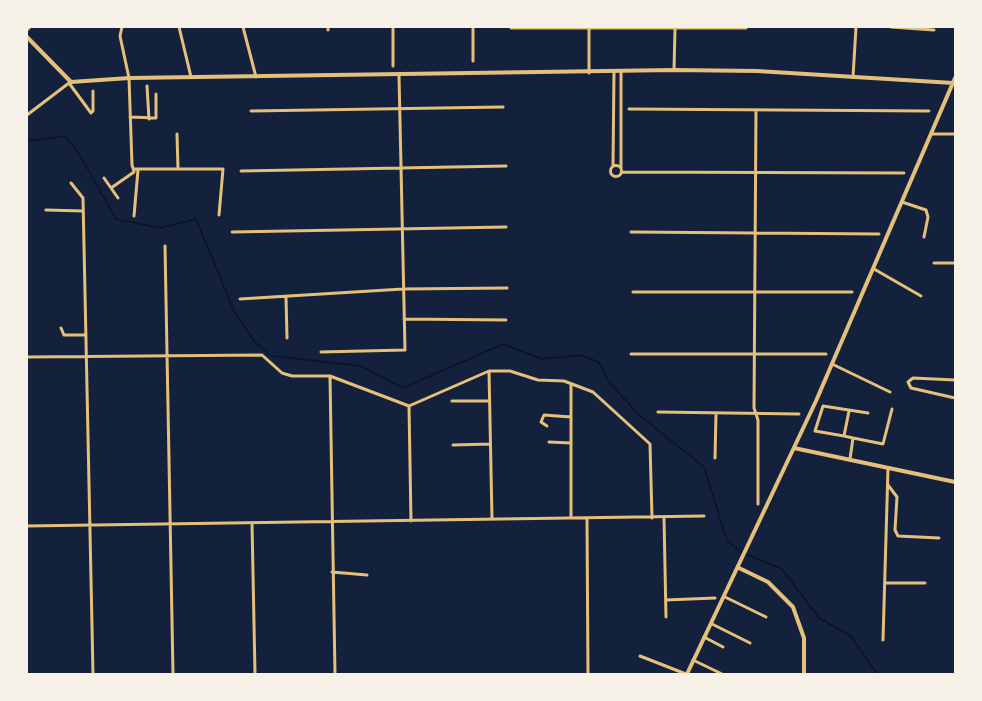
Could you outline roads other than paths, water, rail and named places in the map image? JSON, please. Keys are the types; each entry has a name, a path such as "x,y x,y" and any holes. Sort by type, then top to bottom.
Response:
{"street":[{"path":"122,27 120,36 129,78 130,117 136,170 134,216"},
{"path":"178,27 191,77"},
{"path":"243,27 256,77"},
{"path":"393,27 393,66"},
{"path":"473,27 473,61"},
{"path":"589,27 589,73"},
{"path":"853,77 856,27"},
{"path":"891,27 934,30"},
{"path":"511,28 746,28"},
{"path":"674,70 675,28"},
{"path":"27,37 70,83 91,113 93,111 93,91"},
{"path":"27,115 70,83 129,78 674,70 757,71 954,80 832,364 739,568 687,674 640,656"},
{"path":"614,72 613,166 611,170 613,176 619,177 621,170 621,72"},
{"path":"321,352 405,350 399,75"},
{"path":"147,86 148,119"},
{"path":"130,117 148,119 156,117 156,94"},
{"path":"251,111 503,107"},
{"path":"629,109 929,111"},
{"path":"756,110 754,408 757,413 758,504"},
{"path":"177,134 178,169"},
{"path":"932,134 955,134"},
{"path":"241,171 506,166"},
{"path":"613,166 621,170 904,173"},
{"path":"111,188 136,170 224,169 219,215"},
{"path":"104,178 118,198"},
{"path":"71,183 83,197 93,674"},
{"path":"902,202 926,210 928,217 924,237"},
{"path":"46,210 83,211"},
{"path":"232,232 506,227"},
{"path":"631,232 879,234"},
{"path":"165,246 173,674"},
{"path":"934,263 955,263"},
{"path":"874,269 921,296"},
{"path":"240,299 403,289 507,288"},
{"path":"633,292 852,292"},
{"path":"286,297 287,338"},
{"path":"404,319 506,320"},
{"path":"61,328 64,335 86,335"},
{"path":"632,354 826,354"},
{"path":"27,357 262,355 282,373 292,376 330,376 409,406 489,371 510,371 526,378 571,384 593,392 650,444 652,518"},
{"path":"832,364 890,392"},
{"path":"489,371 492,519"},
{"path":"330,376 335,674"},
{"path":"955,380 913,378 908,382 911,388 955,398"},
{"path":"571,384 571,518"},
{"path":"452,401 490,401"},
{"path":"409,406 411,521"},
{"path":"868,413 824,406 815,431 883,444 892,410"},
{"path":"844,436 849,411"},
{"path":"658,412 799,414"},
{"path":"715,458 716,414"},
{"path":"547,426 541,422 544,415 571,417"},
{"path":"849,459 853,438"},
{"path":"549,442 571,442"},
{"path":"453,445 490,444"},
{"path":"794,447 955,482"},
{"path":"883,640 888,468"},
{"path":"566,470 571,470"},
{"path":"888,485 897,497 895,530 898,536 939,538"},
{"path":"27,526 704,516"},
{"path":"587,518 588,674"},
{"path":"664,518 666,617"},
{"path":"252,523 255,674"},
{"path":"739,568 776,588 793,607 804,638 804,674"},
{"path":"332,572 367,575"},
{"path":"885,583 925,583"},
{"path":"665,600 715,597"},
{"path":"725,597 765,616"},
{"path":"712,624 750,643"},
{"path":"704,638 723,647"},
{"path":"693,660 722,674"}],"waterway":[{"path":"27,141 65,136 78,152 116,219 160,228 196,219 234,311 255,342 272,356 361,366 403,388 503,344 542,359 580,355 599,362 608,381 639,415 704,467 727,541 743,553 782,569 819,618 851,636 877,674"}]}
